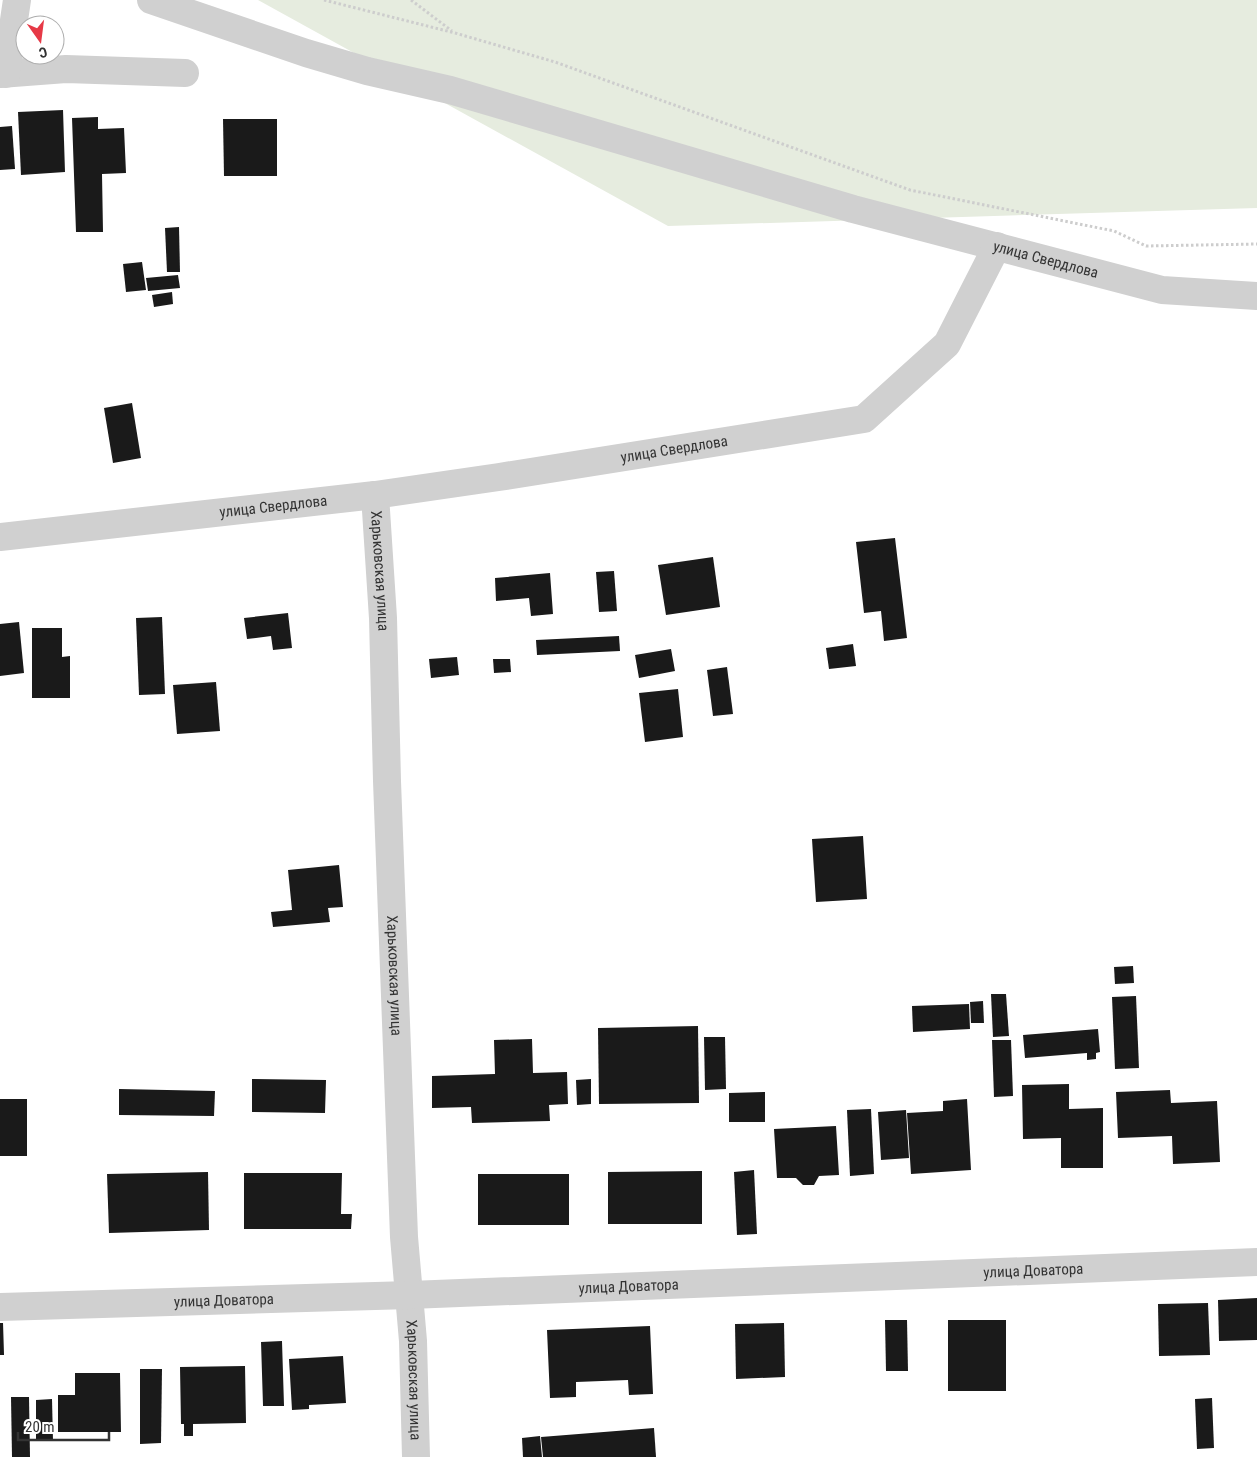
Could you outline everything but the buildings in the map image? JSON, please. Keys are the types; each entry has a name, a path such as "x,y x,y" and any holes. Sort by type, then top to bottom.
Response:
{"street":[{"path":"17,0 3,74 66,69 184,73"},
{"path":"150,0 306,54 367,71 450,90 853,209 997,246"},
{"name":"улица Свердлова","path":"0,537 374,494 499,477 864,419 947,344 997,246 1162,290 1257,296"},
{"name":"Харьковская улица","path":"374,494 383,618 404,1237 413,1341 416,1457"},
{"name":"улица Доватора","path":"0,1307 410,1295 1257,1262"}],"path":[{"path":"324,0 455,33 555,62 910,190 1114,231 1146,246 1257,244"},
{"path":"411,0 455,33"}],"shaded area":[{"path":"258,0 1257,0 1257,208 668,226"}]}
